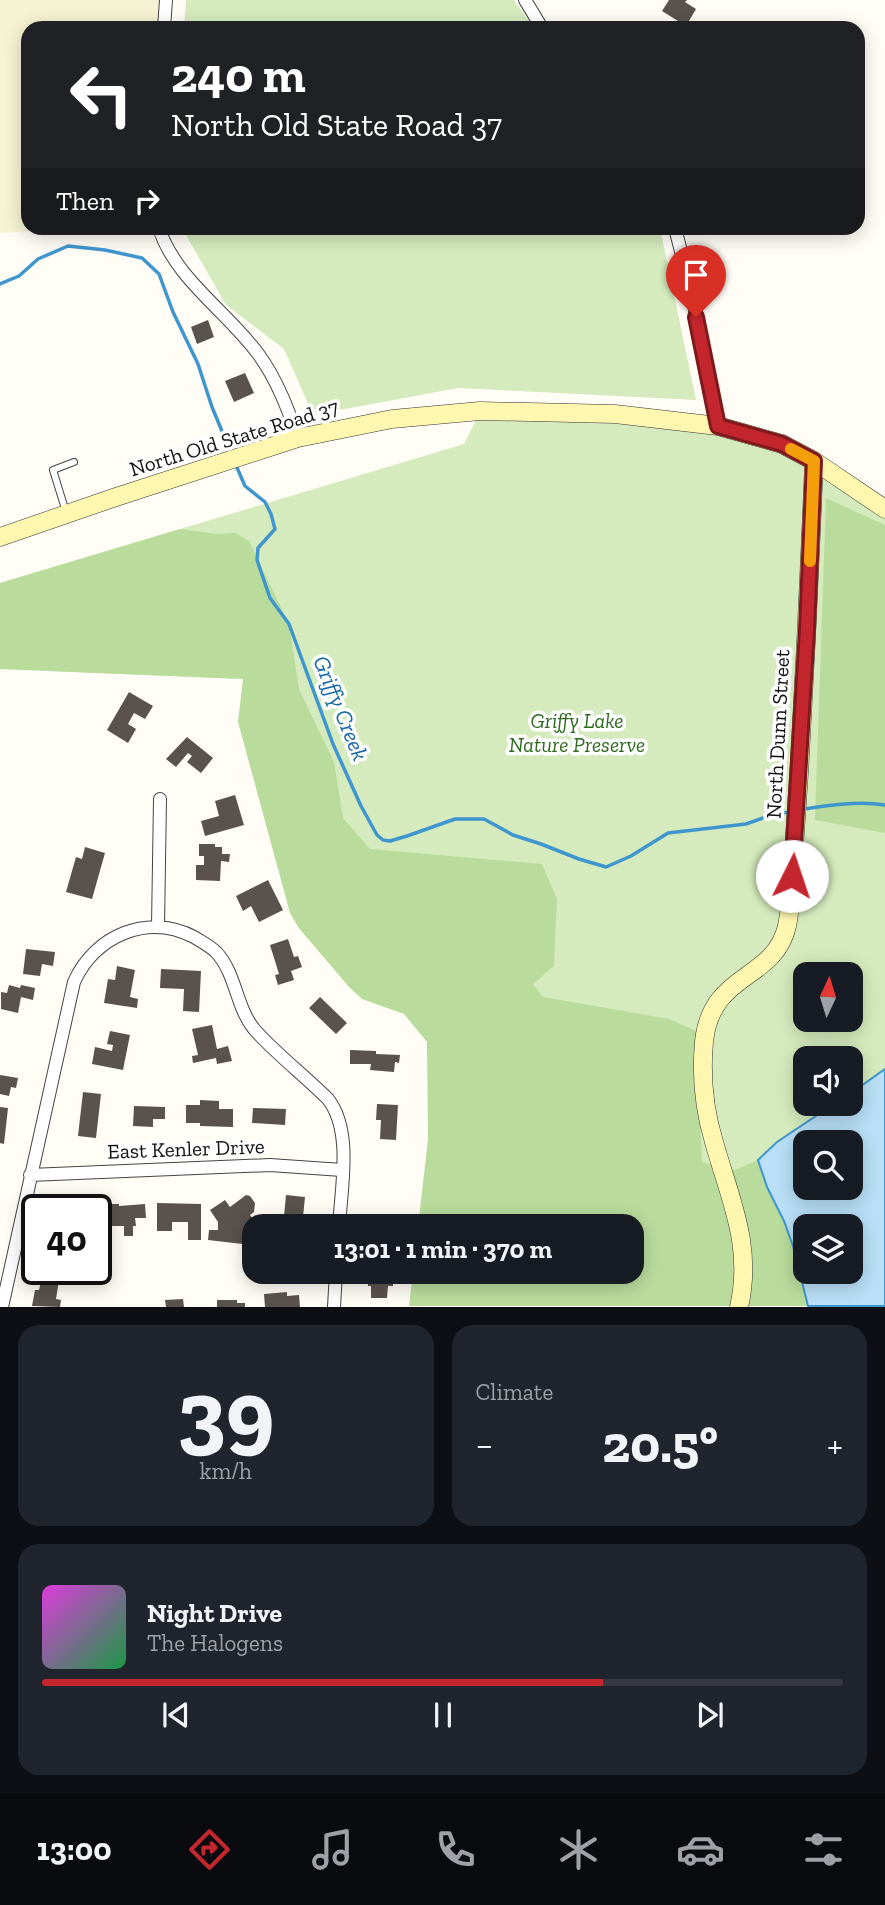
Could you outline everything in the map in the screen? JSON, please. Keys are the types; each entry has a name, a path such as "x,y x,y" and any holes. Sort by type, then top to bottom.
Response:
{"street":[{"path":"164,21 166,0"},
{"path":"525,0 538,21"},
{"path":"161,235 164,245 176,263 226,315 266,365 279,389 298,438"},
{"path":"677,235 691,290 718,426"},
{"name":"North Old State Road 37","path":"0,537 298,438 392,419 481,411 615,414 718,426 782,444 814,461 885,509"},
{"name":"North Dunn Street","path":"739,1307 744,1269 743,1250 737,1217 713,1140 707,1110 704,1041 710,1015 720,997 772,956 782,940 789,911 797,814 814,461"},
{"path":"158,926 160,799"},
{"path":"2,1307 70,996 79,970 96,951 115,937 142,928 158,926 186,933 217,953 252,1026 334,1106 342,1128 340,1214"},
{"name":"East Kenler Drive","path":"30,1175 255,1165 342,1170"},
{"path":"334,1307 335,1284"}],"lane":[{"path":"66,514 53,470 74,463"}],"shaded area":[{"path":"0,0 161,0 160,21 21,21 21,232 0,233"}],"green space":[{"path":"186,0 514,0 529,21 184,21"},
{"path":"186,235 661,235 696,400 458,388 313,415 284,349 226,305"},
{"name":"Griffy Lake Nature Preserve","path":"481,410 748,433 885,508 885,1306 425,1306 559,1284 644,1284 644,1214 619,1214 439,1035 243,679 0,669 0,583 464,444"},
{"path":"826,498 885,525 885,833 815,820"},
{"path":"180,529 217,534 235,533 249,541 289,624 299,689 334,762 343,818 370,849 542,864 557,899 554,966 533,984 543,997 669,1019 696,1031 702,1162 735,1170 758,1160 793,1246 793,1284 802,1284 808,1306 409,1306 412,1284 644,1284 644,1214 419,1214 428,1139 427,1042 404,1014 362,999 349,987 298,927 290,913 238,722 243,679 0,669 0,583"}],"water":[{"path":"885,1069 885,1306 808,1306 802,1284 863,1284 863,1214 793,1214 793,1246 758,1160 793,1131 793,1200 863,1200 863,1130 795,1130 816,1116 863,1116 863,1085"}],"building":[{"path":"669,0 687,0 685,2 696,9 689,21 678,21 662,11"},
{"path":"208,320 214,337 197,344 191,327"},
{"path":"245,373 254,393 234,402 225,381"},
{"path":"129,692 153,706 145,719 134,713 128,724 136,729 128,743 107,730"},
{"path":"187,737 213,758 201,773 187,762 192,756 188,753 176,767 166,759"},
{"path":"235,795 244,825 205,836 201,821 219,816 215,801"},
{"path":"199,844 215,844 215,847 222,847 222,854 230,854 229,862 221,861 220,881 196,880 196,865 204,865 204,856 199,856"},
{"path":"85,847 105,853 92,899 66,892 76,857 82,859"},
{"path":"268,880 283,910 259,922 251,906 243,911 236,896"},
{"path":"288,939 294,957 298,956 302,967 291,971 294,980 278,985 275,975 279,974 270,945"},
{"path":"26,949 55,952 53,966 42,964 40,976 23,974"},
{"path":"117,966 135,970 130,997 138,999 137,1008 104,1003 108,979 115,980"},
{"path":"161,969 201,971 199,1012 183,1011 184,989 160,988"},
{"path":"9,985 35,988 33,1000 21,997 18,1013 1,1009 1,992 7,993"},
{"path":"320,997 347,1023 336,1034 309,1008"},
{"path":"212,1025 217,1049 228,1046 232,1061 217,1064 216,1058 193,1063 192,1056 198,1055 192,1029"},
{"path":"110,1031 130,1035 123,1070 92,1064 95,1047 112,1051 113,1045 107,1044"},
{"path":"350,1050 400,1055 399,1063 395,1062 394,1072 370,1070 371,1064 350,1064"},
{"path":"0,1075 18,1078 16,1088 11,1087 9,1096 0,1094"},
{"path":"83,1092 101,1094 96,1138 78,1136"},
{"path":"200,1100 219,1101 219,1109 233,1109 233,1127 186,1123 186,1105 200,1105"},
{"path":"377,1104 398,1105 396,1140 380,1139 381,1120 376,1120"},
{"path":"134,1106 165,1107 165,1119 153,1119 153,1127 133,1126"},
{"path":"0,1107 8,1108 4,1144 0,1143"},
{"path":"253,1108 286,1109 285,1125 252,1123"},
{"path":"246,1195 255,1203 254,1212 242,1214 242,1244 208,1240 209,1230 218,1230 218,1222 210,1210 225,1200 230,1207"},
{"path":"286,1195 305,1197 303,1214 284,1214"},
{"path":"157,1203 201,1204 201,1240 188,1240 188,1222 172,1222 172,1231 157,1231"},
{"path":"112,1204 145,1204 146,1218 135,1218 133,1236 124,1236 124,1226 112,1226"},
{"path":"393,1284 388,1286 387,1298 371,1298 371,1286 368,1286"},
{"path":"40,1285 58,1285 56,1299 61,1300 60,1307 32,1306 35,1290 39,1290"},
{"path":"287,1292 287,1296 299,1295 300,1307 265,1307 264,1294"},
{"path":"183,1299 184,1307 166,1307 165,1300"},
{"path":"217,1300 237,1300 237,1303 245,1303 245,1307 217,1307"}],"waterway":[{"name":"Griffy Creek","path":"0,284 19,276 38,259 68,246 142,258 159,274 173,312 198,364 231,453"},
{"name":"Griffy Creek","path":"235,463 245,486 265,502 275,529 258,548 257,560 270,598 289,624 333,744 361,806 377,835 383,840 390,841 455,819 484,819 513,835 606,867 631,856 668,833 746,824 789,812"},
{"name":"Griffy Creek","path":"804,809 855,803 885,805"}],"slow traffic":[{"path":"791,449 814,461 810,561"}],"route":[{"path":"696,317 718,426 782,444 814,461 792,876"}]}
